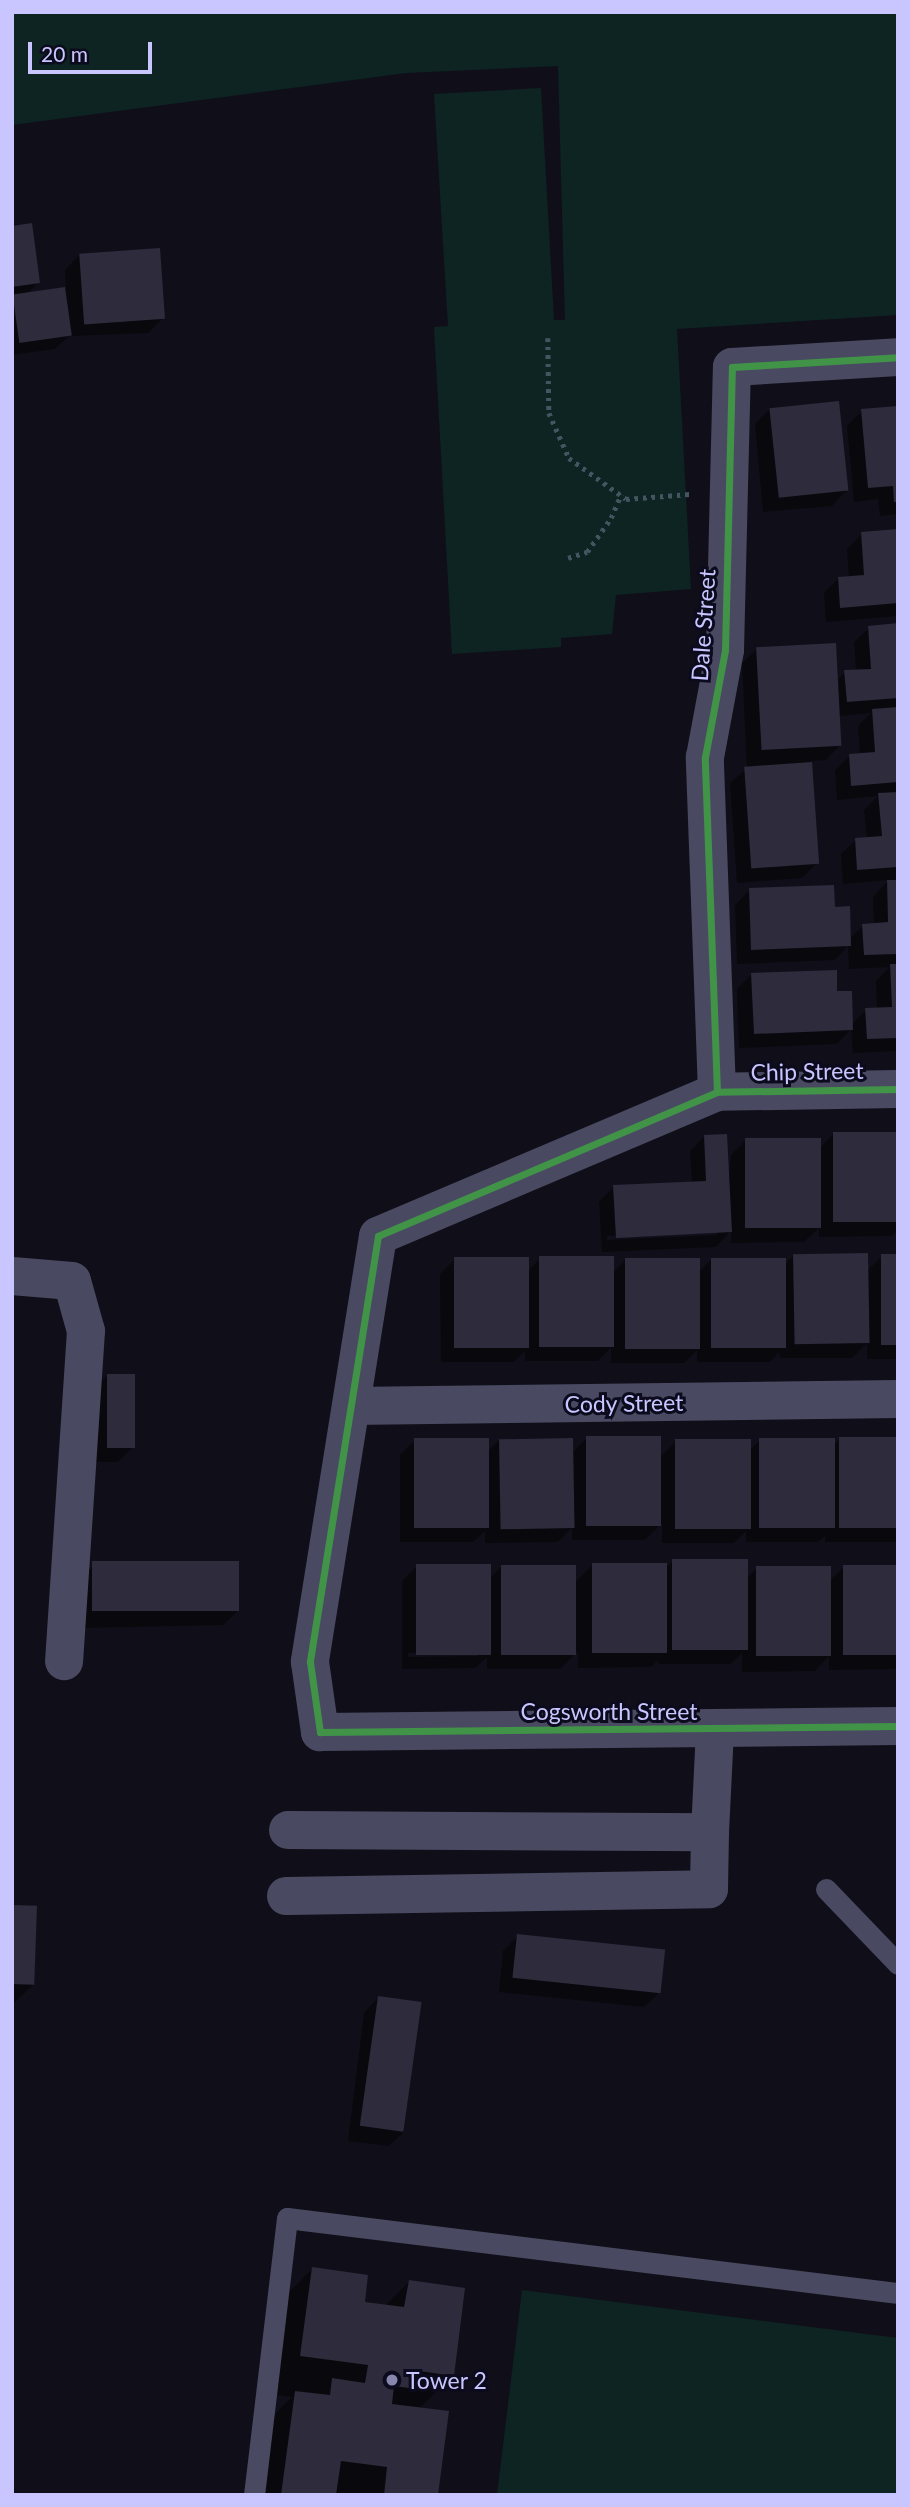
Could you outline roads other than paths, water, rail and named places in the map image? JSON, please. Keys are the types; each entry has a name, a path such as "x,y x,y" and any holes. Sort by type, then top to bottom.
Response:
{"street":[{"name":"Dale Street","path":"717,1092 705,757 725,650 732,366 898,357"},
{"name":"Chip Street","path":"717,1092 898,1089"},
{"path":"351,1406 378,1236 717,1092"},
{"path":"12,1276 72,1281 86,1331 64,1661"},
{"name":"Cody Street","path":"351,1406 898,1399"},
{"name":"Cogsworth Street","path":"351,1406 310,1662 320,1732 898,1726"},
{"path":"286,1896 709,1889 709,1832 715,1729"},
{"path":"288,1830 709,1832"}],"lane":[{"path":"826,1889 898,1964"},
{"path":"254,2495 287,2218 898,2293"}],"place":[{"name":"Tower 2","path":"392,2380"}]}
